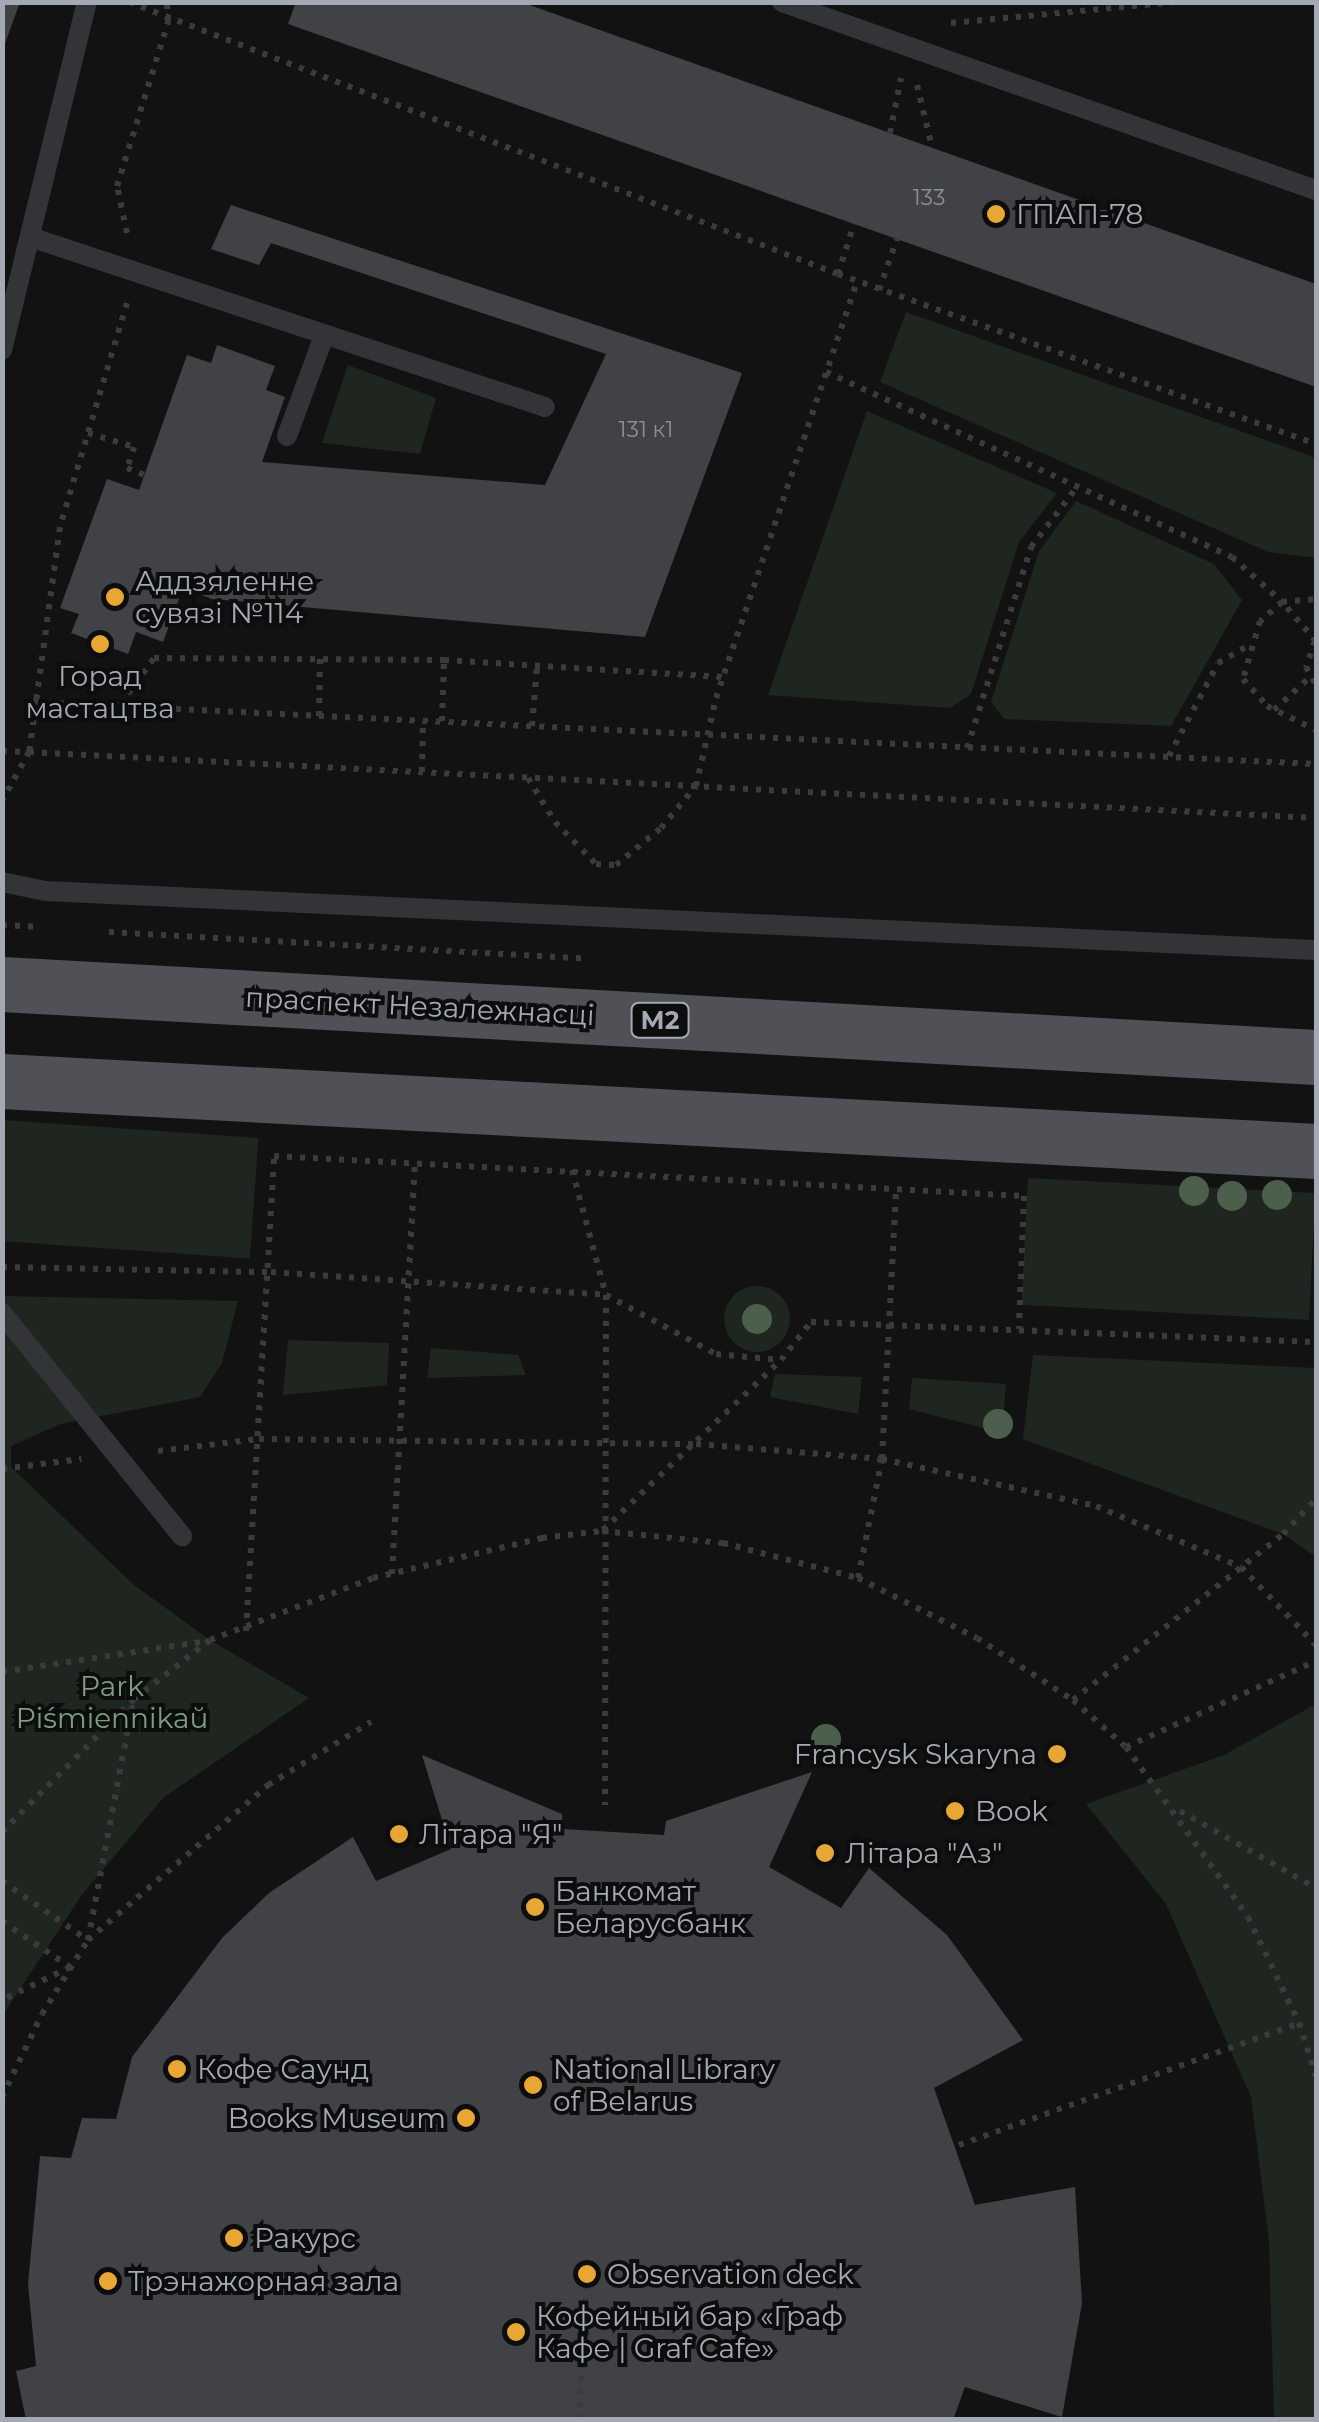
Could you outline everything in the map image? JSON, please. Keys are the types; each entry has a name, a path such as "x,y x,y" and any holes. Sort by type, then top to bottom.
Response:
{"main road":[{"name":"праспект Незалежнасці","path":"2,984 1316,1058"},
{"path":"2,1080 1316,1150"}],"lane":[{"path":"2,350 33,238 87,2"},
{"path":"782,2 1316,190"},
{"path":"33,238 136,276 545,407"},
{"path":"287,436 324,336"},
{"path":"2,882 44,891 1316,950"},
{"path":"2,1313 113,1456 182,1536"}],"path":[{"path":"129,2 168,22 880,290 1316,444"},
{"path":"2,801 29,752 60,527 136,276 117,186 168,22 167,2"},
{"path":"944,24 1176,2"},
{"path":"890,133 908,48"},
{"path":"908,48 932,148"},
{"path":"838,274 854,224"},
{"path":"880,290 896,239"},
{"path":"527,777 555,822 596,864 616,864 661,828 696,786 704,735 857,281"},
{"path":"826,372 1232,558 1282,602 1316,641 1306,658 1316,685"},
{"path":"88,433 134,446 127,468 144,475"},
{"path":"967,748 1031,546 1077,487"},
{"path":"1316,599 1282,602 1260,621 1248,645 1243,678 1274,710 1316,730"},
{"path":"1169,756 1218,664 1248,645"},
{"path":"120,706 154,658 444,660 723,677"},
{"path":"319,716 320,659"},
{"path":"442,722 444,660"},
{"path":"532,726 536,666"},
{"path":"1274,710 1310,677"},
{"path":"33,702 1316,764"},
{"path":"422,772 423,720"},
{"path":"2,750 1316,818"},
{"path":"2,925 40,927"},
{"path":"95,931 588,959"},
{"path":"570,1154 606,1296 602,1531 604,1804"},
{"path":"246,1631 271,1272 274,1156 1024,1196 1018,1329"},
{"path":"392,1574 413,1282 414,1162"},
{"path":"858,1578 882,1460 892,1325 896,1189"},
{"path":"2,1266 271,1272 606,1296 716,1354 782,1360"},
{"path":"602,1531 782,1360 810,1322 1316,1342"},
{"path":"2,1469 259,1440 696,1444 882,1460 1096,1506 1241,1567 1316,1645"},
{"path":"1073,1700 1241,1567 1316,1499"},
{"path":"2,1672 210,1640 246,1631 392,1574 542,1538 602,1531 723,1544 858,1578 976,1638 1073,1700 1126,1747 1174,1808 1248,1917 1300,2024 1316,2076"},
{"path":"2,1832 134,1699 210,1640"},
{"path":"1126,1747 1316,1661"},
{"path":"88,1940 134,1699"},
{"path":"2,2097 88,1940 268,1785 371,1722"},
{"path":"1174,1808 1316,1888"},
{"path":"2,1880 88,1940"},
{"path":"2,1921 70,1967"},
{"path":"2,2000 70,1967"},
{"path":"959,2146 1300,2024"},
{"path":"579,2420 587,2274"}],"green space":[{"path":"906,312 1316,458 1316,558 1268,552 880,382"},
{"path":"348,365 436,398 420,454 322,443"},
{"path":"867,411 1057,493 1019,542 971,694 950,708 768,695"},
{"path":"1076,501 1214,564 1242,600 1171,726 1004,719 991,702 1039,551"},
{"path":"3,1120 258,1138 250,1259 2,1241"},
{"path":"1028,1178 1316,1193 1309,1320 1021,1305"},
{"path":"757,1286 781,1295 790,1319 781,1343 757,1352 733,1343 724,1319 733,1295"},
{"name":"Park Piśmiennikaŭ","path":"3,1296 238,1301 222,1363 200,1397 60,1424 11,1446 11,1467 134,1585 210,1640 309,1698 163,1798 81,1896 3,2015"},
{"path":"288,1340 389,1343 387,1385 283,1395"},
{"path":"431,1348 518,1355 526,1375 427,1378"},
{"path":"1033,1355 1316,1368 1316,1557 1283,1534 1023,1439"},
{"path":"775,1374 862,1377 858,1414 770,1397"},
{"path":"912,1378 1006,1384 1002,1433 909,1409"},
{"path":"1316,1704 1316,2419 1274,2419 1269,2242 1251,2097 1166,1904 1086,1804 1224,1755"}],"building":[{"path":"2,2 20,2 3,49 2,49"},
{"path":"296,2 521,2 1316,284 1316,387 288,24"},
{"path":"231,205 742,373 645,637 212,599 183,588 163,642 136,632 128,654 71,633 79,614 60,608 107,479 139,490 187,355 211,363 217,345 275,366 266,390 285,397 262,462 545,485 606,354 271,243 259,265 211,249"},
{"name":"National Library of Belarus","path":"422,1755 562,1814 563,1829 664,1835 666,1821 812,1772 769,1867 841,1908 869,1868 947,1935 1023,2040 934,2088 975,2205 1075,2187 1082,2303 1062,2417 965,2387 953,2420 26,2420 16,2371 36,2366 28,2284 40,2156 71,2158 82,2118 116,2119 132,2057 222,1938 269,1893 353,1837 376,1881 451,1849"}],"place":[{"name":"ГПАП-78","path":"996,214"},
{"name":"Аддзяленне сувязі №114","path":"115,597"},
{"name":"Горад мастацтва","path":"100,644"},
{"name":"Francysk Skaryna","path":"1057,1754"},
{"name":"Book","path":"955,1811"},
{"name":"Літара \"Я\"","path":"399,1834"},
{"name":"Літара \"Аз\"","path":"825,1853"},
{"name":"Банкомат Беларусбанк","path":"535,1907"},
{"name":"Кофе Саунд","path":"177,2069"},
{"name":"National Library of Belarus","path":"533,2085"},
{"name":"Books Museum","path":"466,2118"},
{"name":"Ракурс","path":"234,2238"},
{"name":"Observation deck","path":"587,2274"},
{"name":"Трэнажорная зала","path":"108,2281"},
{"name":"Кофейный бар «Граф Кафе | Graf Cafe»","path":"516,2332"}]}
